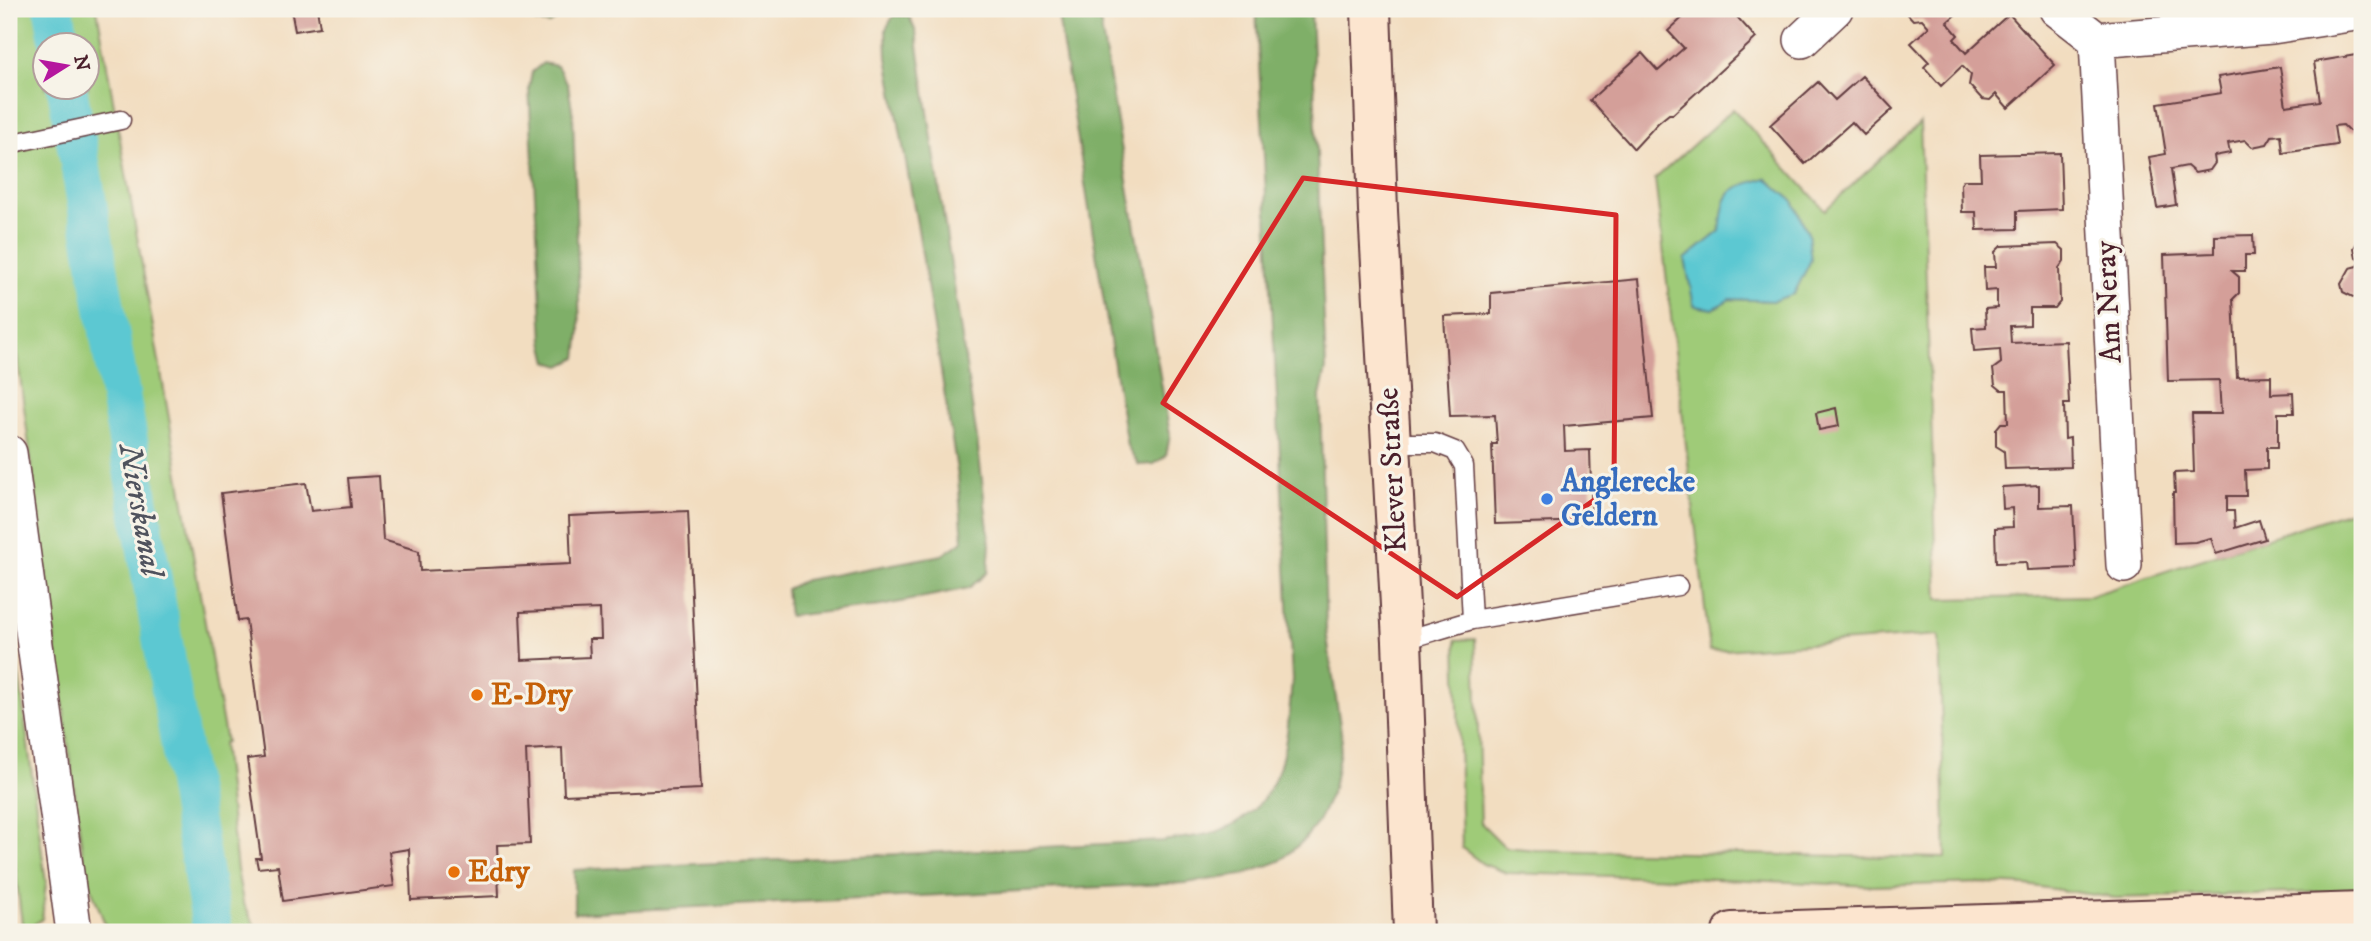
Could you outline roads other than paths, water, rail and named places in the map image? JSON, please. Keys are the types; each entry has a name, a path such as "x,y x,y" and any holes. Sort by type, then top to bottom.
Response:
{"main road":[{"name":"Klever Straße","path":"1371,9 1378,211 1402,641 1413,932"},
{"path":"1732,932 1953,929 2362,912"}],"street":[{"path":"1802,40 1835,9"},
{"path":"2057,9 2097,40 2272,26 2362,12"},
{"name":"Am Neray","path":"2097,40 2124,565"},
{"path":"9,453 74,932"}],"lane":[{"path":"9,144 121,120"},
{"path":"1392,443 1435,443 1455,451 1464,466 1472,620"},
{"path":"1402,641 1472,620 1678,586"}],"water":[{"path":"1766,178 1793,201 1808,233 1811,260 1794,294 1773,301 1730,299 1713,309 1694,306 1685,259 1720,231 1726,199 1730,193 1743,185"}],"waterway":[{"name":"Nierskanal","path":"54,9 58,32"},
{"name":"Nierskanal","path":"69,102 213,932"}],"place":[{"name":"Anglerecke Geldern","path":"1547,499"},
{"name":"E-Dry","path":"477,695"},
{"name":"Edry","path":"454,872"}]}
